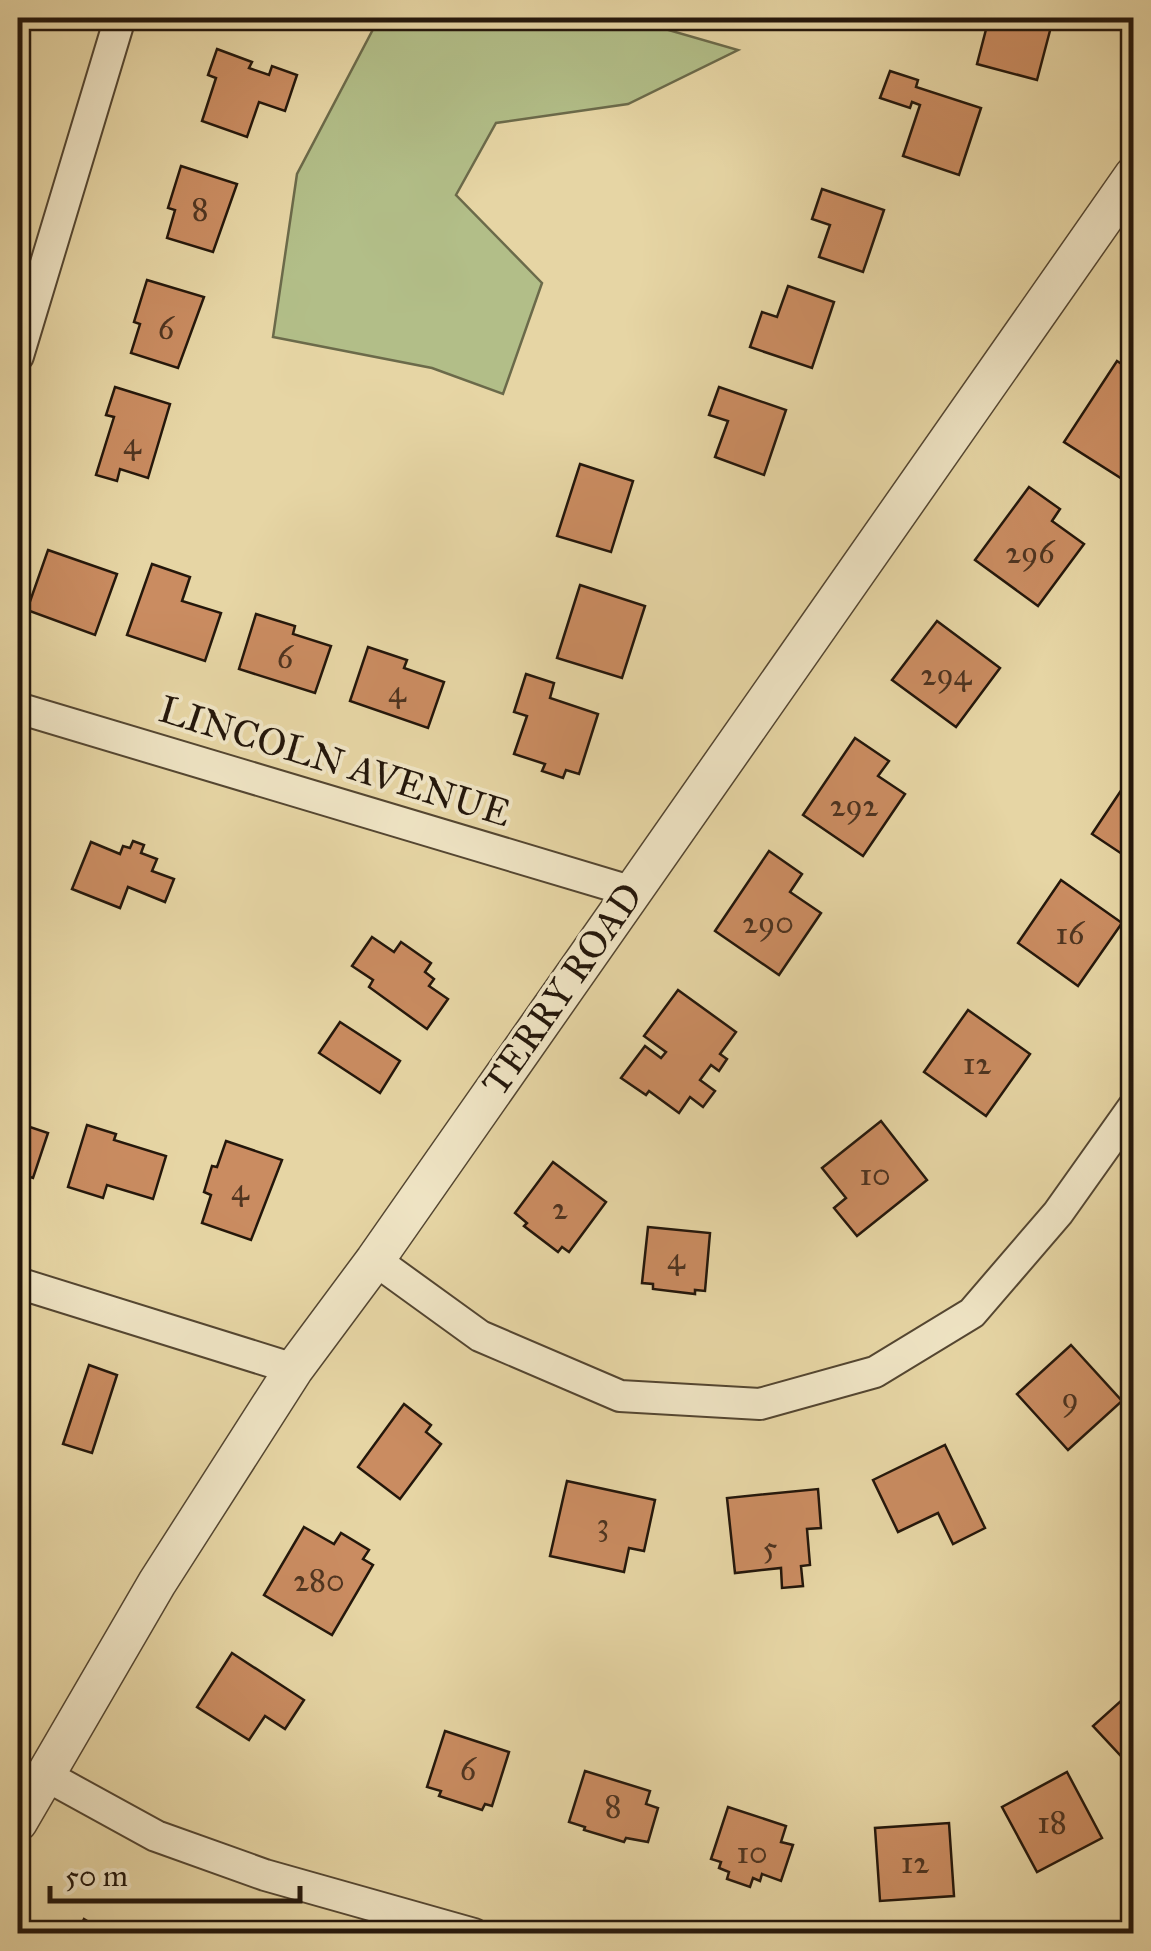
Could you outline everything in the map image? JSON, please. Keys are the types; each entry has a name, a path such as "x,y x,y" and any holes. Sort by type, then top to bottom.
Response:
{"street":[{"path":"18,356 120,18"},
{"name":"TERRY ROAD","path":"18,1822 157,1583 294,1368 374,1260 1134,175"},
{"name":"LINCOLN AVENUE","path":"18,708 630,891"},
{"path":"374,1260 480,1336 620,1396 760,1404 875,1372 972,1312 1058,1213 1134,1106"},
{"path":"18,1283 294,1368"},
{"path":"45,1775 156,1836 265,1875 474,1934"}],"green space":[{"path":"379,18 627,18 738,50 628,104 496,123 456,195 542,283 503,394 432,368 273,337 297,174"}],"building":[{"path":"989,18 1060,18 1058,25 1052,23 1037,80 977,64"},
{"path":"217,49 252,62 249,68 269,75 272,66 297,75 285,111 259,102 247,137 202,121 216,78 208,75"},
{"path":"890,71 918,80 916,87 981,108 959,175 903,156 920,105 912,102 910,108 880,98"},
{"path":"181,166 237,184 213,252 167,238 175,210 168,208"},
{"path":"822,189 884,210 863,272 819,257 830,225 812,219"},
{"path":"147,280 204,297 178,368 131,353 140,324 134,322"},
{"path":"788,286 834,302 812,368 750,347 762,312 777,317"},
{"path":"1117,361 1134,372 1134,473 1127,482 1064,442"},
{"path":"115,387 170,404 148,478 120,469 117,481 96,475 114,417 106,415"},
{"path":"719,387 786,410 764,475 715,457 728,421 709,415"},
{"path":"580,464 633,481 611,552 557,536"},
{"path":"1029,487 1060,509 1052,521 1084,544 1038,606 975,560"},
{"path":"48,550 117,574 95,635 27,610"},
{"path":"152,564 190,577 182,601 221,613 205,661 127,635"},
{"path":"580,585 645,606 622,678 557,658"},
{"path":"256,614 295,626 293,634 331,646 315,693 239,669"},
{"path":"937,621 1000,668 956,727 892,680"},
{"path":"368,647 407,660 404,668 444,682 428,728 350,701"},
{"path":"526,674 554,683 550,698 598,714 579,774 566,770 563,778 542,771 545,764 514,754 527,716 514,712"},
{"path":"855,738 889,761 878,776 905,794 863,856 803,815"},
{"path":"1134,775 1134,862 1092,834"},
{"path":"133,841 144,845 141,853 157,859 152,871 174,879 165,902 128,887 120,908 72,889 91,842 120,854 123,846 130,848"},
{"path":"769,851 802,874 790,892 821,913 779,975 715,931"},
{"path":"1061,880 1122,923 1078,986 1018,943"},
{"path":"372,937 394,952 401,942 431,963 425,972 434,979 429,986 448,999 427,1029 369,987 373,980 352,966"},
{"path":"678,990 736,1032 720,1054 727,1059 719,1071 711,1065 700,1080 715,1091 703,1107 690,1097 679,1113 649,1091 646,1095 621,1078 645,1046 661,1058 666,1052 644,1036"},
{"path":"968,1010 1030,1054 986,1116 924,1072"},
{"path":"340,1022 400,1061 380,1093 319,1053"},
{"path":"881,1121 927,1180 857,1236 834,1208 846,1198 822,1168"},
{"path":"18,1123 48,1133 33,1178 18,1173"},
{"path":"87,1125 116,1134 114,1140 166,1156 153,1199 107,1185 103,1198 68,1187"},
{"path":"226,1141 282,1160 251,1240 202,1223 211,1195 204,1192"},
{"path":"553,1162 606,1202 569,1252 562,1247 558,1252 524,1226 527,1223 515,1213"},
{"path":"648,1227 710,1233 705,1291 695,1290 695,1294 653,1289 653,1284 642,1283"},
{"path":"1134,1269 1134,1294 1122,1286"},
{"path":"1071,1345 1122,1401 1068,1450 1017,1394"},
{"path":"89,1365 117,1375 92,1453 63,1444"},
{"path":"404,1404 431,1425 426,1432 441,1444 400,1499 358,1467"},
{"path":"945,1445 985,1528 953,1544 938,1513 898,1532 873,1480"},
{"path":"567,1481 655,1500 644,1551 629,1548 624,1572 550,1556"},
{"path":"818,1489 821,1528 807,1529 810,1565 801,1566 803,1586 782,1588 781,1568 735,1573 727,1498"},
{"path":"304,1527 334,1544 341,1533 369,1550 363,1559 373,1565 332,1635 264,1595"},
{"path":"232,1653 304,1700 285,1729 265,1716 249,1740 197,1707"},
{"path":"1134,1674 1134,1770 1093,1726 1131,1692 1123,1683"},
{"path":"445,1731 509,1752 492,1806 485,1804 482,1810 439,1796 441,1791 427,1787"},
{"path":"585,1771 650,1791 646,1804 658,1808 648,1842 626,1838 624,1842 569,1822"},
{"path":"1067,1772 1102,1838 1037,1872 1002,1807"},
{"path":"728,1807 786,1826 781,1842 793,1845 781,1881 762,1874 760,1881 753,1878 750,1887 727,1879 729,1872 719,1868 721,1862 711,1859"},
{"path":"949,1823 954,1896 880,1901 875,1828"},
{"path":"84,1919 109,1934 76,1934"}]}
